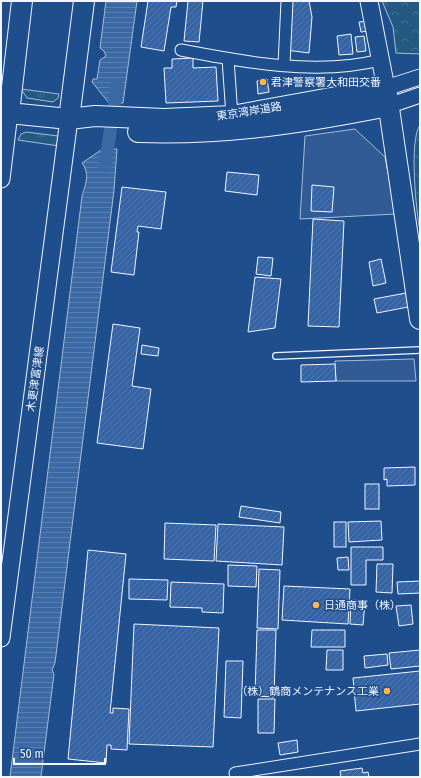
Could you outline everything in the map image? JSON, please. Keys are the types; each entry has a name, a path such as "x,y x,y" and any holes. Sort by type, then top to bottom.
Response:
{"highway":[{"path":"5,112 22,1"},
{"path":"78,120 84,1"},
{"path":"387,97 420,319"},
{"name":"東京湾岸道路","path":"5,112 78,120 95,116 128,125 170,133 250,129 283,125 387,97"},
{"name":"東京湾岸道路","path":"128,125 232,116 387,97"}],"main road":[{"path":"369,1 387,97"},
{"path":"1,179 5,112"},
{"name":"木更津富津線","path":"1,638 78,120"}],"street":[{"path":"284,64 287,1"},
{"path":"181,50 228,59 312,67 367,63 380,60"},
{"path":"228,59 232,116"},
{"path":"387,97 420,77"},
{"path":"387,97 420,95"},
{"path":"236,777 236,773 420,744"}],"lane":[{"path":"276,356 420,350"}],"green space":[{"path":"382,1 420,1 420,54 396,53 393,27"},
{"path":"21,89 59,94 58,98 53,102 27,98"},
{"path":"420,125 420,231 415,193 414,160 417,133"},
{"path":"26,132 58,136 59,146 18,140 21,134"}],"shaded area":[{"path":"106,1 137,1 123,103 109,103 92,82 93,79 97,79 100,60 106,56 104,51 100,48"},
{"path":"355,129 385,157 396,214 300,219 305,136"},
{"path":"104,148 117,149 114,190 55,663 52,670 54,674 41,777 10,777 82,196 87,175 82,163"},
{"path":"414,359 416,381 336,381 335,361"}],"building":[{"path":"148,1 177,1 176,7 171,7 164,51 141,47"},
{"path":"188,1 203,1 199,42 184,41"},
{"path":"290,1 309,1 312,17 309,53 286,50"},
{"path":"367,21 368,31 361,32 359,22"},
{"path":"351,34 353,54 339,55 337,36"},
{"path":"364,36 366,51 357,52 355,37"},
{"path":"193,58 193,68 216,67 218,101 166,103 164,68 172,68 172,59"},
{"path":"267,79 269,92 258,94 257,81"},
{"path":"227,172 259,175 257,195 225,191"},
{"path":"312,185 334,187 332,212 311,211"},
{"path":"122,187 166,192 161,229 138,226 137,232 139,232 134,275 111,272"},
{"path":"313,219 344,221 339,327 308,326"},
{"path":"258,257 273,258 271,276 256,274"},
{"path":"381,259 386,283 373,286 369,262"},
{"path":"255,277 281,279 275,328 248,332"},
{"path":"406,293 408,307 377,313 374,299"},
{"path":"113,324 140,328 132,386 151,389 143,449 97,443"},
{"path":"142,345 159,348 158,356 141,354"},
{"path":"335,364 336,381 301,382 301,365"},
{"path":"415,467 415,485 387,486 387,479 384,480 384,468"},
{"path":"365,484 379,484 379,509 365,509"},
{"path":"241,506 281,512 280,523 239,517"},
{"path":"381,521 382,540 349,542 348,522"},
{"path":"334,522 346,522 346,547 334,547"},
{"path":"165,523 216,525 214,561 164,559"},
{"path":"218,524 284,527 282,565 216,561"},
{"path":"351,547 383,547 383,560 366,560 366,585 351,585"},
{"path":"88,550 126,554 110,713 113,713 113,708 129,709 127,750 111,749 111,745 107,745 106,763 68,759"},
{"path":"348,557 349,570 338,570 337,558"},
{"path":"377,564 393,564 392,593 376,592"},
{"path":"228,565 257,566 256,587 228,586"},
{"path":"259,569 280,570 278,629 257,628"},
{"path":"129,579 168,580 167,600 129,599"},
{"path":"420,581 420,593 398,594 397,582"},
{"path":"171,582 224,584 223,613 202,612 202,608 170,607"},
{"name":"日通商事（株）","path":"284,586 350,589 348,624 282,620"},
{"path":"351,600 365,601 363,625 350,624"},
{"path":"411,605 413,624 399,626 396,606"},
{"path":"134,624 219,628 213,747 129,744"},
{"path":"257,630 276,630 274,697 255,696"},
{"path":"312,630 345,630 345,647 311,647"},
{"path":"327,650 343,650 343,670 326,670"},
{"path":"420,650 420,666 391,669 389,653"},
{"path":"387,654 388,665 365,668 364,656"},
{"path":"226,661 243,661 241,718 224,717"},
{"name":"（株）鶴商メンテナンス工業","path":"420,671 420,704 356,711 353,678"},
{"path":"258,699 275,699 274,733 258,733"},
{"path":"297,740 298,752 280,755 278,743"},
{"path":"362,768 363,773 368,772 369,777 341,777 340,771"}],"waterway":[{"path":"105,166 117,86"}],"place":[{"name":"君津警察署大和田交番","path":"263,82"},
{"name":"日通商事（株）","path":"316,605"},
{"name":"（株）鶴商メンテナンス工業","path":"387,691"}]}
